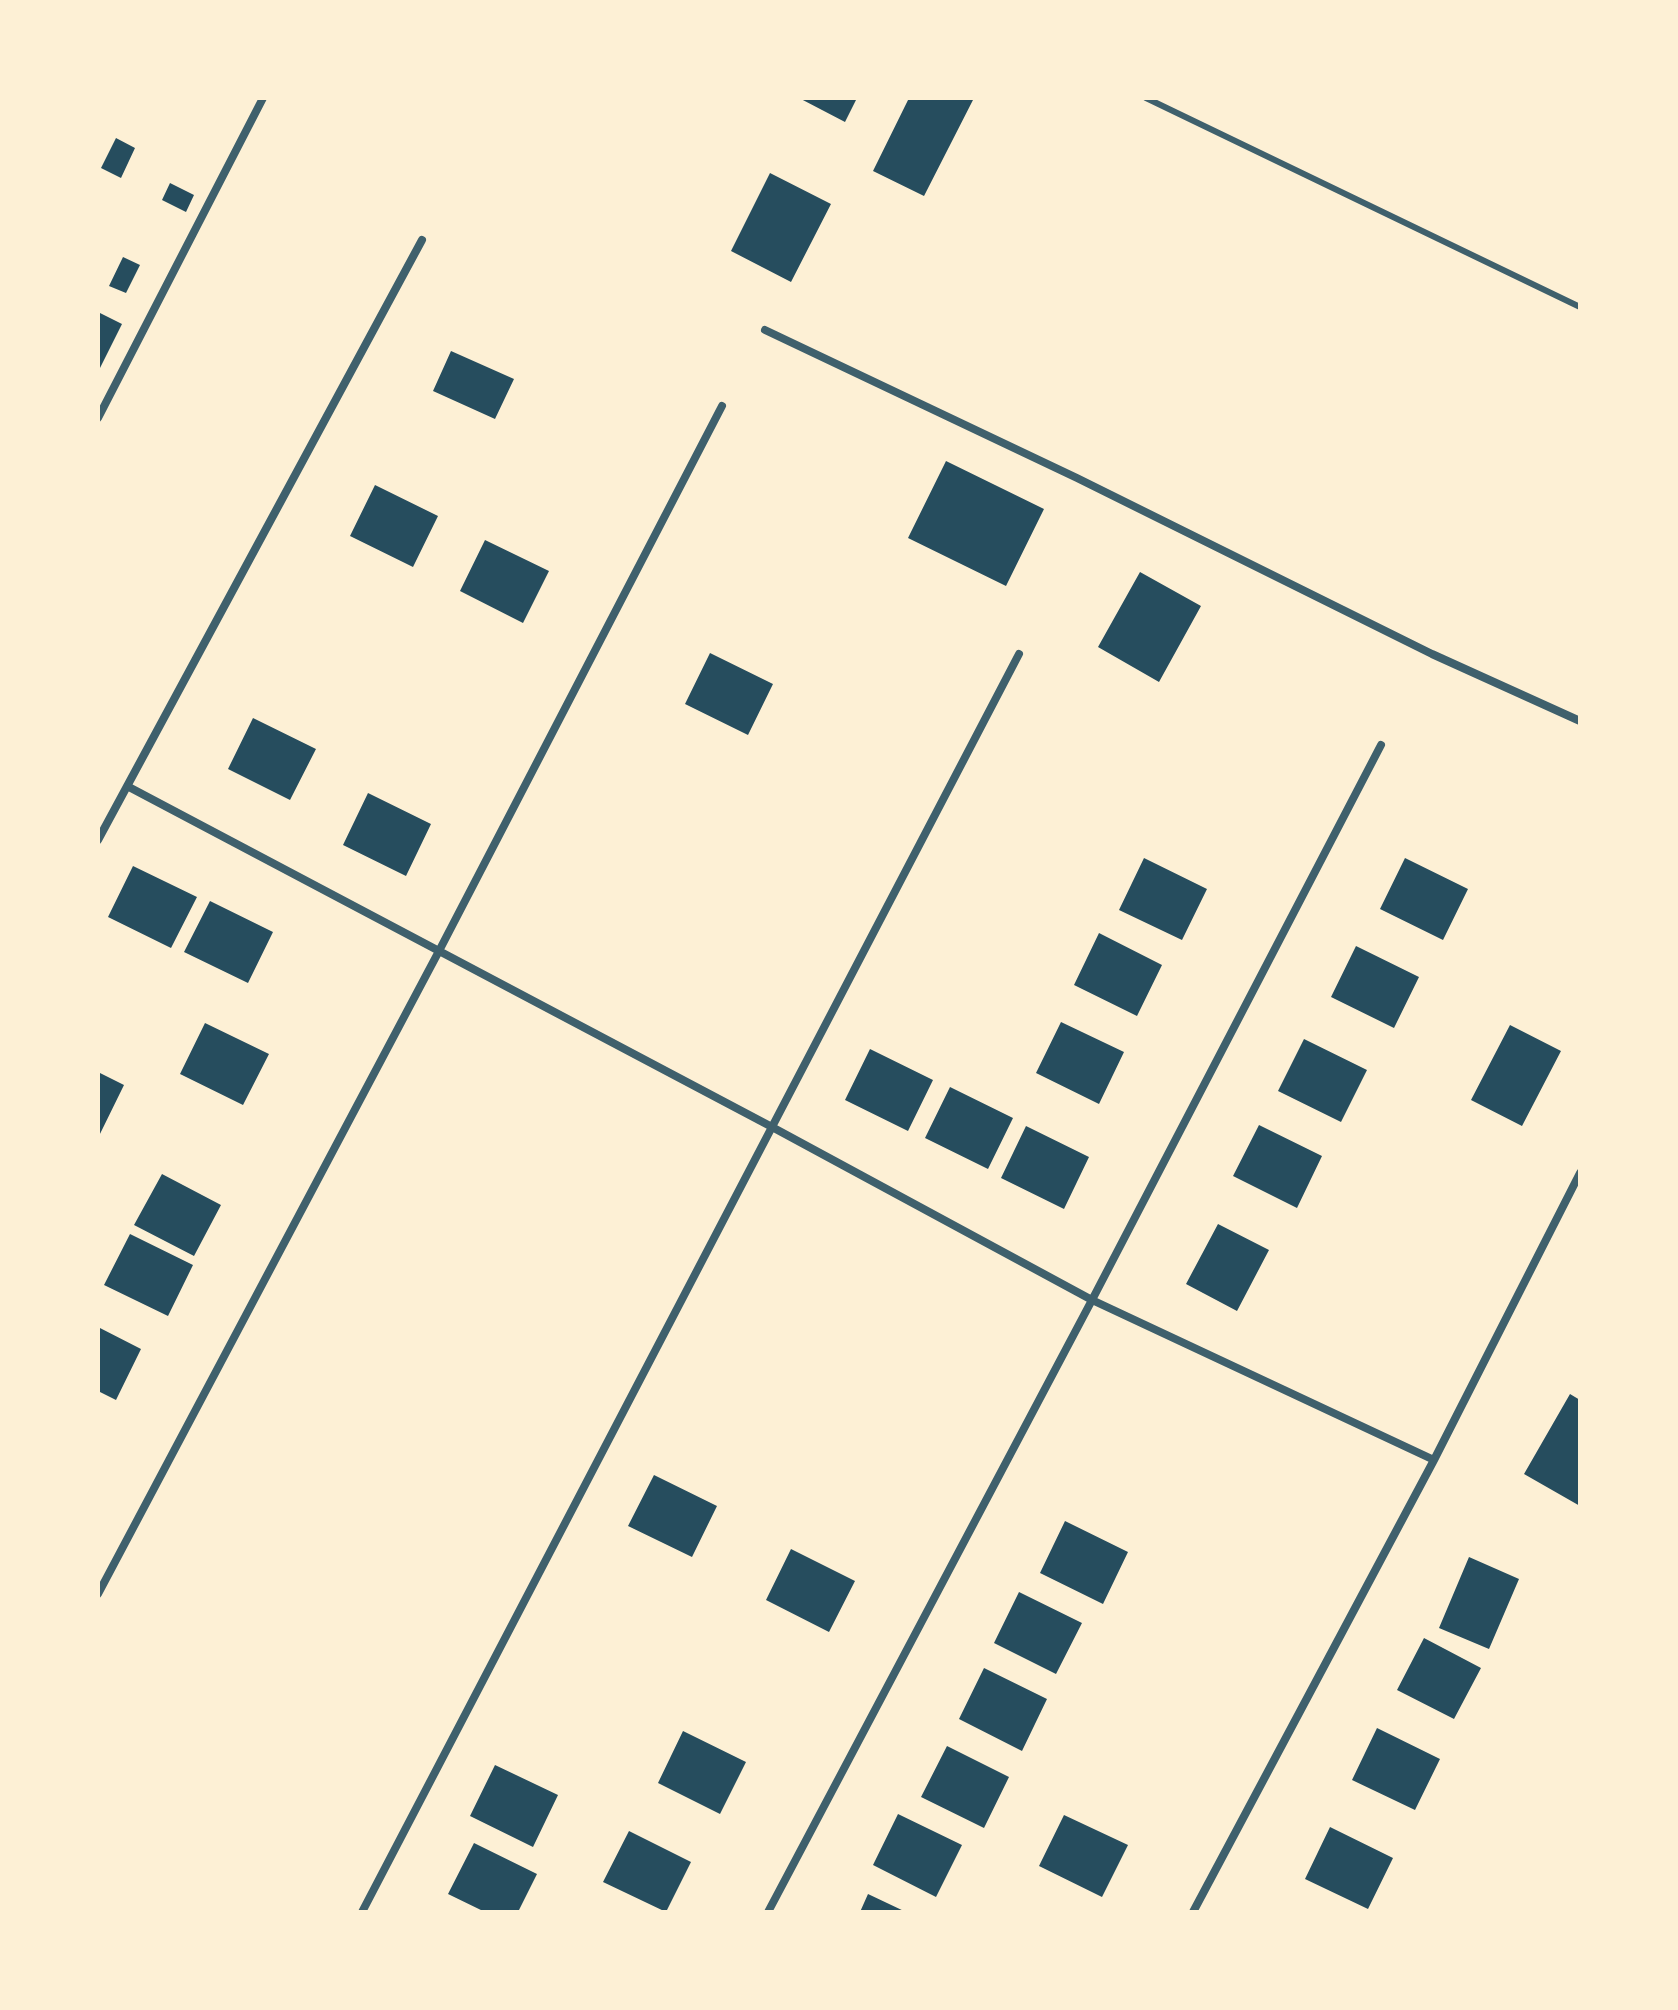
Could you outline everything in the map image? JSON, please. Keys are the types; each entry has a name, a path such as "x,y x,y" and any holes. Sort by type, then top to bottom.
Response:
{"street":[{"path":"98,418 263,98"},
{"path":"98,840 422,240"},
{"path":"765,330 1077,478 1432,654 1580,721"},
{"path":"98,1594 439,951 722,406"},
{"path":"362,1912 1019,654"},
{"path":"768,1912 1381,745"},
{"path":"127,786 1092,1300 1434,1460"},
{"path":"1193,1912 1434,1460 1580,1173"}],"lane":[{"path":"1146,98 1580,307"}],"building":[{"path":"799,98 857,98 845,122"},
{"path":"909,98 974,98 924,196 873,171"},
{"path":"116,138 135,148 121,178 101,168"},
{"path":"770,173 831,204 791,282 731,251"},
{"path":"170,183 194,195 186,212 162,200"},
{"path":"123,257 140,265 126,293 109,286"},
{"path":"98,312 122,324 98,372"},
{"path":"451,351 514,379 495,419 433,391"},
{"path":"946,461 1044,509 1006,586 908,538"},
{"path":"375,485 438,516 413,567 350,536"},
{"path":"485,540 549,571 523,623 460,591"},
{"path":"1140,572 1201,606 1159,682 1098,647"},
{"path":"710,653 773,684 748,735 685,704"},
{"path":"253,718 316,749 290,800 228,769"},
{"path":"368,793 431,824 406,876 343,845"},
{"path":"1144,858 1207,889 1182,940 1119,910"},
{"path":"1405,858 1468,889 1443,940 1380,909"},
{"path":"133,866 197,897 171,948 108,917"},
{"path":"210,901 273,932 248,983 184,952"},
{"path":"1099,933 1162,965 1137,1016 1074,985"},
{"path":"1356,946 1419,977 1394,1028 1331,997"},
{"path":"1061,1022 1124,1052 1099,1104 1036,1073"},
{"path":"205,1023 269,1054 243,1105 180,1074"},
{"path":"1510,1025 1561,1051 1522,1126 1471,1100"},
{"path":"1304,1039 1367,1070 1341,1122 1278,1091"},
{"path":"870,1049 933,1080 908,1131 845,1100"},
{"path":"98,1072 124,1085 98,1138"},
{"path":"950,1087 1013,1118 988,1169 925,1138"},
{"path":"1259,1125 1322,1156 1297,1208 1233,1176"},
{"path":"1026,1126 1089,1157 1064,1209 1001,1178"},
{"path":"162,1174 221,1205 194,1256 134,1225"},
{"path":"1218,1224 1269,1250 1237,1311 1186,1284"},
{"path":"130,1234 193,1265 168,1316 104,1285"},
{"path":"98,1327 141,1349 116,1400 98,1391"},
{"path":"1570,1394 1580,1400 1580,1506 1524,1474"},
{"path":"654,1475 717,1506 692,1557 628,1526"},
{"path":"1065,1521 1128,1552 1103,1604 1040,1573"},
{"path":"791,1549 855,1581 829,1632 766,1600"},
{"path":"1469,1557 1519,1579 1489,1649 1439,1628"},
{"path":"1019,1592 1082,1623 1056,1674 994,1643"},
{"path":"1424,1638 1481,1668 1454,1719 1397,1690"},
{"path":"984,1668 1047,1699 1022,1751 959,1719"},
{"path":"1377,1728 1440,1759 1415,1810 1352,1780"},
{"path":"683,1731 746,1762 720,1814 658,1783"},
{"path":"947,1746 1009,1777 984,1828 921,1797"},
{"path":"495,1765 558,1795 533,1847 470,1816"},
{"path":"898,1814 962,1845 936,1897 873,1865"},
{"path":"1064,1815 1128,1845 1102,1897 1039,1866"},
{"path":"1330,1827 1393,1858 1368,1909 1305,1879"},
{"path":"629,1831 691,1862 666,1912 603,1882"},
{"path":"474,1843 537,1874 518,1912 485,1912 448,1894"},
{"path":"868,1894 906,1912 860,1912"}]}
